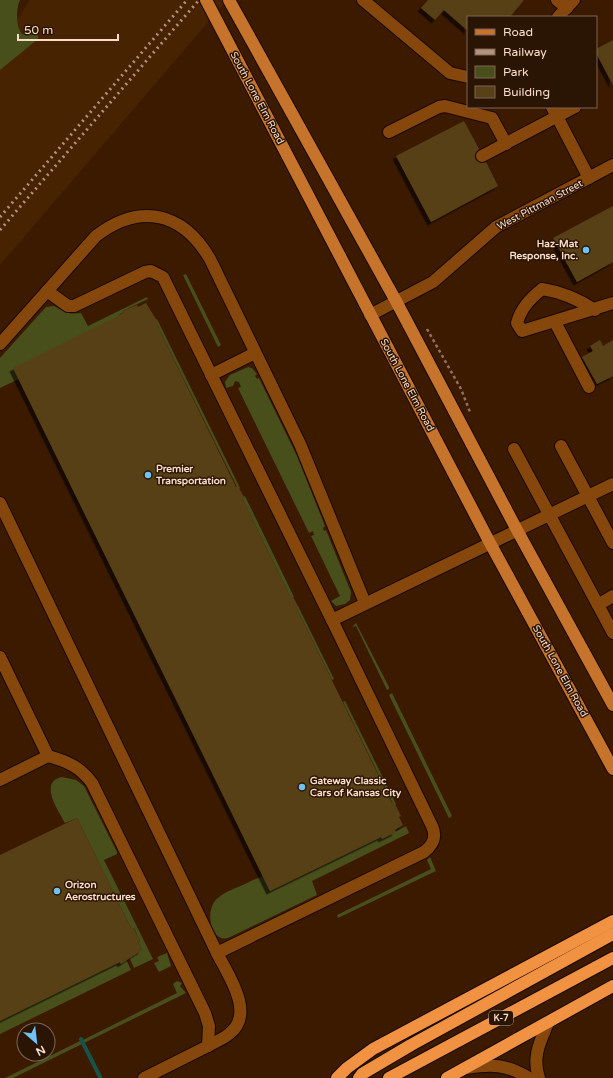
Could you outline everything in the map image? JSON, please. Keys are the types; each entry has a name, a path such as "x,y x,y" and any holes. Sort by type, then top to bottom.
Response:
{"highway":[{"path":"337,1078 373,1049 613,921"},
{"path":"359,1078 362,1074 411,1045 613,934"},
{"name":"K-7","path":"389,1078 613,958"},
{"name":"K-7","path":"447,1078 613,986"}],"main road":[{"name":"South Lone Elm Road","path":"206,0 490,543 613,768"},
{"path":"229,0 396,301 517,530 613,705"}],"street":[{"path":"363,0 450,73 467,77"},
{"path":"557,0 571,4 559,16"},
{"path":"389,132 439,107 445,106 492,118 506,144"},
{"path":"482,156 506,144 554,112 571,108"},
{"path":"554,112 589,178"},
{"name":"West Pittman Street","path":"370,315 433,282 496,227 613,165"},
{"path":"0,344 96,236 115,222 128,218 158,216 181,226 193,235 203,247 307,459 365,603"},
{"path":"47,291 68,306 74,306 151,270 158,272 163,278 332,620 432,826 435,836 434,842 424,852 217,953"},
{"path":"595,310 576,298 556,291 542,289 531,298 520,314 517,323 522,331 595,310 613,303"},
{"path":"555,322 589,387"},
{"path":"211,375 255,353"},
{"path":"561,446 613,543"},
{"path":"514,449 613,633"},
{"path":"332,620 517,530 550,516 613,484"},
{"path":"0,503 236,991 240,1003 241,1014 237,1025 230,1034 144,1078"},
{"path":"598,605 613,596"},
{"path":"0,657 48,756"},
{"path":"0,780 48,756 66,761 77,767 92,783 206,1013 209,1026 208,1046"},
{"path":"539,1078 535,1060 537,1048 548,1023"},
{"path":"466,1068 490,1065 508,1067 529,1078"}],"shaded area":[{"path":"30,0 227,0 0,265 0,46"}],"green space":[{"path":"0,0 20,0 17,14 19,30 25,35 38,35 38,39 0,70"},
{"path":"186,274 221,345 218,347 183,275"},
{"path":"147,297 148,299 123,311 124,313 19,379 0,388 0,358 46,307 54,306 73,314 81,313 88,326"},
{"path":"157,319 240,488 238,489 155,321"},
{"path":"248,367 252,368 257,374 255,376 257,379 259,378 297,456 325,526 323,528 324,531 326,530 351,592 350,600 345,604 336,606 331,601 340,596 311,536 314,535 313,531 309,533 238,388 241,387 239,382 235,381 233,386 226,388 225,382 230,375"},
{"path":"245,496 294,597 291,598 242,498"},
{"path":"298,606 334,679 332,680 296,607"},
{"path":"356,623 389,687 387,690 356,626 352,627"},
{"path":"392,693 452,816 449,818 389,695"},
{"path":"345,701 396,804 394,806 343,702"},
{"path":"62,777 76,780 84,786 117,852 117,854 104,860 153,959 134,968 129,957 142,950 134,928 131,928 77,818 65,823 52,797 52,785 55,780"},
{"path":"406,826 409,833 312,881 317,895 228,938 222,938 213,930 210,916 211,909 218,898 228,892 295,864 381,837 382,839"},
{"path":"430,857 436,871 338,918 337,915 431,869 427,860"},
{"path":"167,953 171,966 159,972 154,963 159,961 157,957"},
{"path":"126,959 131,970 25,1022 16,1022 16,1026 0,1034 0,1021"},
{"path":"177,981 182,983 180,986 186,993 84,1043 83,1040 177,993 173,984"},
{"path":"80,1041 82,1044 56,1057 56,1053"},
{"path":"37,1062 45,1062 13,1078 5,1078"}],"building":[{"path":"428,0 524,0 511,16 467,16 467,30 444,10 435,20 421,8"},
{"path":"613,40 613,85 597,55 597,48"},
{"path":"464,121 479,149 475,155 476,160 481,163 486,162 498,186 431,222 396,156"},
{"name":"Haz-Mat Response, Inc.","path":"613,206 613,262 577,282 553,238"},
{"path":"146,303 159,324 157,325 236,487 238,486 245,499 243,500 290,596 292,595 299,608 297,609 392,803 394,802 401,816 399,817 403,825 395,830 396,832 382,839 381,837 270,891 13,368 124,313 123,311"},
{"path":"600,340 603,346 613,340 613,376 597,384 582,357 593,351 590,346"},
{"name":"Orizon Aerostructures","path":"77,818 131,928 133,927 140,941 138,942 142,950 121,964 120,962 0,1021 0,855"}],"waterway":[{"path":"81,1039 100,1077"}],"railway":[{"path":"0,217 187,0"},
{"path":"0,230 199,0"}],"place":[{"name":"Haz-Mat Response, Inc.","path":"586,250"},
{"name":"Premier Transportation","path":"148,475"},
{"name":"Gateway Classic Cars of Kansas City","path":"302,787"},
{"name":"Orizon Aerostructures","path":"57,891"}]}
